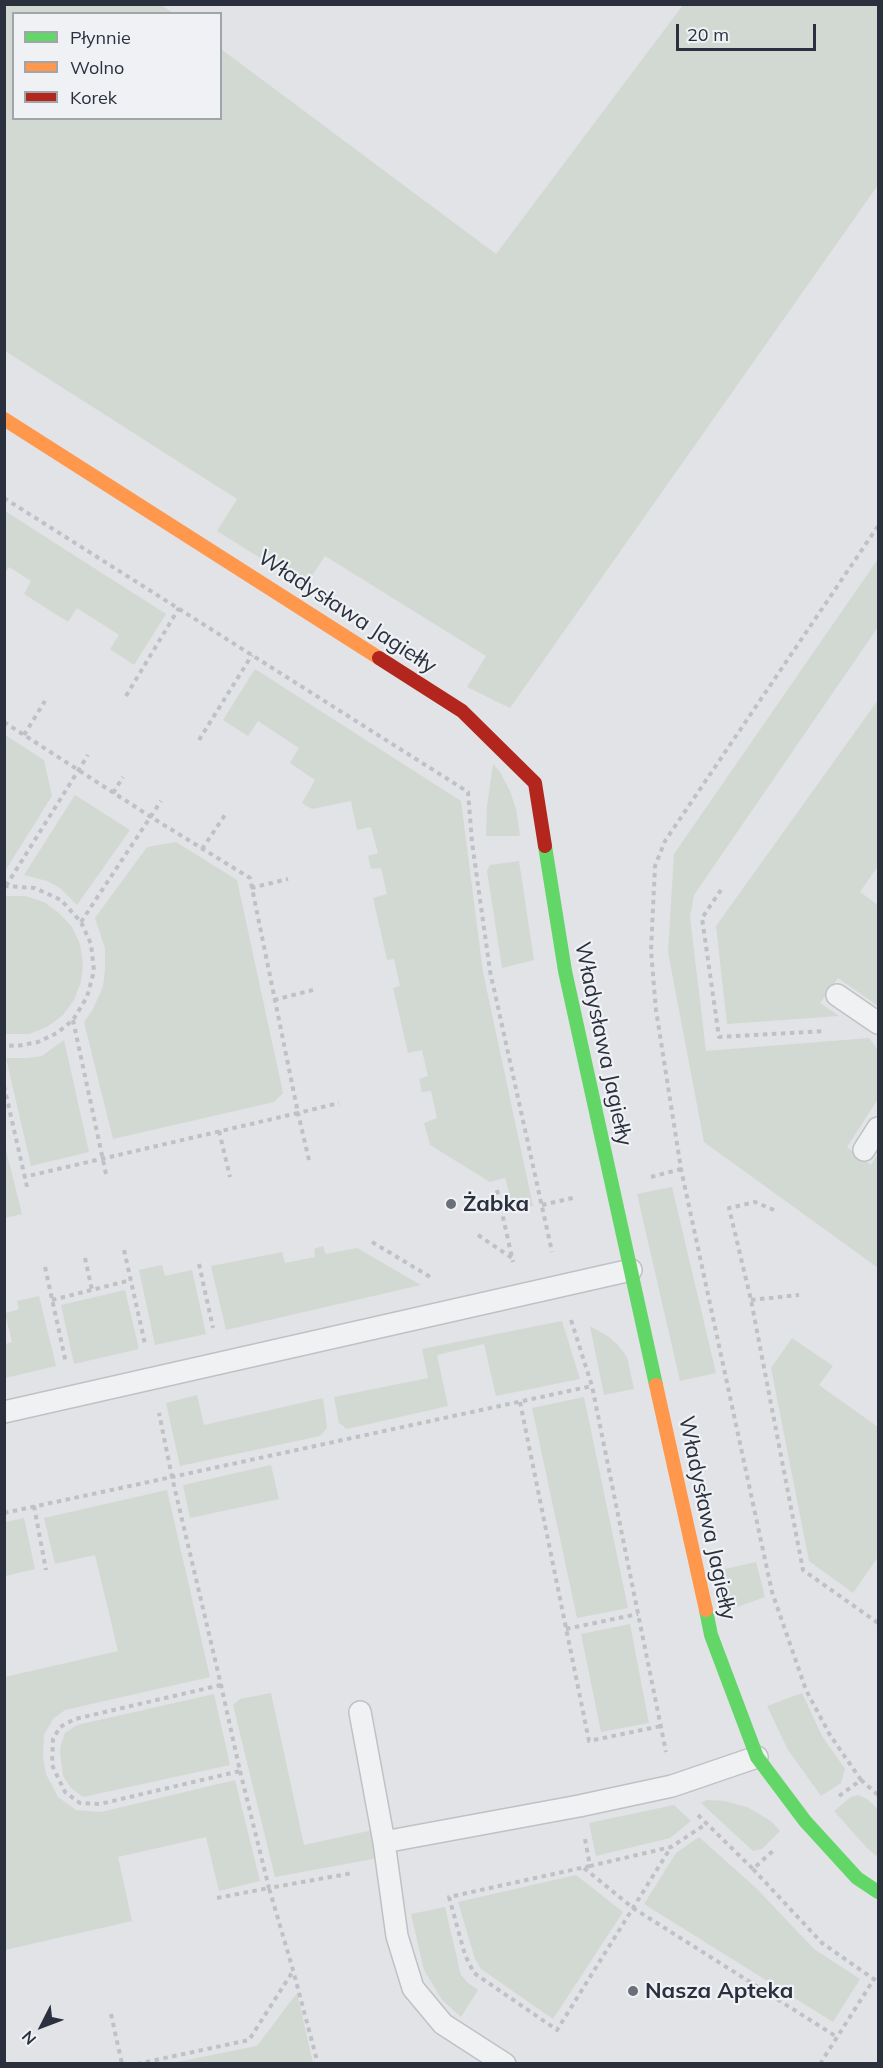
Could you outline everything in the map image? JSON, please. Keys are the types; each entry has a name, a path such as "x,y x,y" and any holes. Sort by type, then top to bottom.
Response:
{"street":[{"name":"Władysława Jagiełły","path":"4,419 462,711 534,783 564,971 711,1635 757,1757 805,1821 857,1878 879,1892"}],"lane":[{"path":"837,995 879,1023"},
{"path":"864,1150 879,1128"},
{"path":"4,1412 631,1270"},
{"path":"360,1712 384,1842 397,1936 412,1988 443,2024 505,2064"},
{"path":"384,1842 579,1806 672,1786 757,1757"}],"path":[{"path":"4,498 468,792 472,842 490,971 560,1286 591,1386 672,1786 822,1943 876,1981 820,2064"},
{"path":"879,526 665,841 655,866 651,951 656,1010 681,1169 772,1592 806,1690 830,1735 861,1780 879,1795"},
{"path":"126,696 179,608"},
{"path":"199,740 252,655"},
{"path":"24,735 45,702"},
{"path":"4,722 151,818 250,878 309,1160"},
{"path":"4,1045 17,1046 38,1042 57,1033 73,1020 87,997 94,971 91,944 81,922 61,900 35,888 5,886 88,754"},
{"path":"113,793 123,777"},
{"path":"81,922 161,801"},
{"path":"202,849 225,815"},
{"path":"251,888 288,879"},
{"path":"721,890 702,918 719,1037 833,1030"},
{"path":"274,1000 313,990"},
{"path":"73,1020 106,1174"},
{"path":"4,1086 28,1191"},
{"path":"24,1177 339,1103"},
{"path":"219,1131 230,1178"},
{"path":"647,1178 681,1169"},
{"path":"497,1190 514,1266"},
{"path":"542,1205 574,1197"},
{"path":"774,1210 755,1202 729,1208 751,1300 803,1570 879,1623"},
{"path":"478,1235 512,1258"},
{"path":"372,1242 439,1282"},
{"path":"124,1250 172,1477 240,1771 269,1888 318,2064"},
{"path":"85,1258 92,1290"},
{"path":"199,1264 215,1339"},
{"path":"45,1267 68,1371"},
{"path":"52,1300 131,1280"},
{"path":"751,1300 799,1295"},
{"path":"4,1513 591,1386"},
{"path":"520,1402 589,1741 661,1726"},
{"path":"34,1506 46,1570"},
{"path":"566,1629 638,1614"},
{"path":"221,1685 75,1719 60,1727 53,1739 52,1765 65,1792 80,1803 100,1804 240,1771"},
{"path":"753,1869 805,1821 861,1780"},
{"path":"579,1806 590,1866"},
{"path":"671,1847 556,2030 474,1973 465,1955 449,1897 671,1847 706,1824"},
{"path":"583,1868 633,1908 837,2037"},
{"path":"217,1898 355,1872"},
{"path":"137,2064 249,2040 293,1970"},
{"path":"111,2014 122,2064"}],"shaded area":[{"path":"4,5 161,5 172,12 12,12 12,120 222,120 222,50 496,254 683,5 878,5 878,185 510,708 467,687 486,656 325,556 305,586 217,531 237,499 5,351"},
{"path":"5,511 166,614 134,665 110,649 119,635 77,608 68,622 24,594 31,581 9,567 5,572"},
{"path":"878,559 878,627 694,895 690,917 706,1051 869,1038 878,1050 878,1099 847,1147 871,1165 878,1153 878,1268 704,1142 668,952 674,854"},
{"path":"255,669 461,801 483,972 533,1206 514,1211 505,1178 490,1182 430,1145 424,1123 437,1118 431,1091 422,1092 419,1079 428,1076 422,1050 408,1053 393,988 400,986 394,959 387,960 373,898 387,894 381,868 371,869 368,856 378,853 371,827 357,830 351,801 312,809 302,803 315,780 290,763 299,748 258,721 248,736 223,720"},
{"path":"878,700 878,866 860,892 878,905 878,1006 838,978 820,1003 839,1016 727,1024 716,926"},
{"path":"5,735 44,760 52,796 5,871"},
{"path":"493,764 510,791 516,809 520,836 486,836 487,807"},
{"path":"75,795 130,830 77,905 60,888 47,881 24,875"},
{"path":"176,842 237,880 283,1093 274,1102 113,1139 84,1022 103,987 105,969 105,948 95,918 147,847"},
{"path":"519,861 534,960 502,968 487,871 490,865"},
{"path":"4,896 25,896 44,902 72,927 80,944 83,964 81,982 74,1000 63,1015 47,1027 29,1034 5,1034"},
{"path":"64,1040 89,1152 31,1166 6,1058 42,1056"},
{"path":"4,1142 22,1214 5,1218 4,1218"},
{"path":"672,1187 716,1373 680,1381 637,1194"},
{"path":"323,1246 326,1254 357,1248 421,1285 226,1330 211,1266 282,1252 285,1263 315,1257 314,1249"},
{"path":"162,1265 165,1276 192,1270 206,1334 155,1345 139,1270"},
{"path":"125,1290 139,1349 74,1364 61,1305"},
{"path":"39,1296 56,1366 5,1378 5,1344 12,1342 5,1313 19,1309 17,1301"},
{"path":"562,1321 580,1379 496,1396 484,1344 437,1355 448,1406 347,1429 339,1423 334,1397 428,1378 422,1349"},
{"path":"590,1326 609,1337 627,1357 634,1389 604,1395"},
{"path":"792,1338 833,1366 819,1385 878,1427 878,1557 853,1593 809,1561 771,1368"},
{"path":"197,1395 204,1425 323,1398 327,1428 320,1436 180,1466 166,1403"},
{"path":"584,1397 628,1608 577,1618 532,1408"},
{"path":"271,1465 279,1499 190,1518 183,1485"},
{"path":"167,1490 210,1677 65,1710 53,1719 44,1735 43,1756 46,1774 58,1797 76,1810 101,1812 235,1780 260,1881 219,1891 206,1837 118,1857 132,1921 5,1950 5,1677 118,1651 95,1555 55,1564 44,1518"},
{"path":"24,1518 35,1569 5,1576 5,1522"},
{"path":"756,1562 765,1597 731,1609 720,1570"},
{"path":"630,1624 649,1723 601,1732 581,1634"},
{"path":"271,1693 304,1845 373,1830 378,1858 275,1877 233,1705 240,1699"},
{"path":"802,1693 822,1736 845,1769 841,1783 821,1796 788,1750 767,1706"},
{"path":"214,1694 230,1765 83,1797 71,1788 63,1776 61,1744 65,1733 77,1725"},
{"path":"858,1795 867,1799 878,1809 878,1857 834,1811 851,1797"},
{"path":"707,1800 724,1801 747,1807 771,1821 780,1831 762,1849 753,1851 701,1803"},
{"path":"674,1805 691,1821 670,1838 596,1856 589,1823"},
{"path":"699,1837 756,1888 814,1949 860,1979 833,2022 644,1904 676,1853"},
{"path":"576,1875 623,1912 553,2019 481,1969 475,1959 458,1902"},
{"path":"445,1907 461,1975 478,1990 461,2017 442,2000 424,1970 411,1914"},
{"path":"297,1993 313,2063 172,2063 257,2046"}],"traffic: fast":[{"path":"545,846 565,971 656,1385"},
{"path":"706,1610 711,1635 757,1757 805,1821 857,1878 878,1892"}],"traffic: slow":[{"path":"4,419 379,658"},
{"path":"656,1385 706,1610"}],"traffic: jam":[{"path":"379,658 462,711 535,783 545,846"}],"place":[{"name":"Żabka","path":"451,1204"},
{"name":"Nasza Apteka","path":"633,1991"}]}
